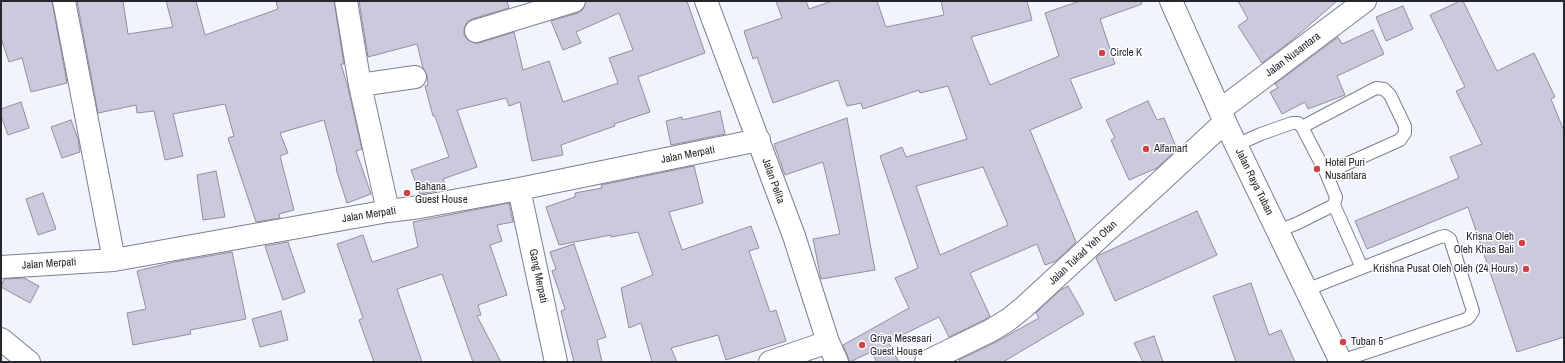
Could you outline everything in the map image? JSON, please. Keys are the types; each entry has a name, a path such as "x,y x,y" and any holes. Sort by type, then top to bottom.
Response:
{"main road":[{"path":"64,1 114,260"},
{"path":"346,1 360,85 388,211"},
{"path":"476,31 574,1"},
{"name":"Jalan Pelita","path":"706,1 794,236 828,342 837,362"},
{"name":"Jalan Raya Tuban","path":"1171,1 1236,145 1341,362"},
{"name":"Jalan Nusantara","path":"1223,116 1365,1"},
{"path":"360,85 416,77"},
{"name":"Jalan Tukad Yeh Otan","path":"926,362 990,331 1013,316 1223,116"},
{"name":"Jalan Merpati","path":"1,267 114,260 519,189 759,140"},
{"name":"Gang Merpati","path":"519,189 556,362"},
{"path":"1,339 29,362"},
{"path":"770,362 828,342"}],"lane":[{"path":"1302,127 1376,88 1384,89 1390,95 1405,126 1405,133 1400,140 1326,173"},
{"path":"1236,145 1261,134 1292,123 1298,123 1302,127 1326,173 1336,197 1334,205 1362,268"},
{"path":"1278,231 1334,205"},
{"path":"1306,290 1445,236 1450,239 1473,311 1467,319 1341,362"}],"building":[{"path":"1,1 52,1 67,83 31,92 22,58 9,62 1,38"},
{"path":"77,1 123,1 128,34 173,27 166,1 196,1 205,35 278,9 276,1 334,1 344,64 341,64 362,149 356,151 371,194 347,203 336,169 324,120 280,133 288,153 280,156 294,210 279,214 280,218 256,222 228,138 234,136 225,104 173,114 183,156 165,160 154,111 137,113 136,105 98,113"},
{"path":"359,1 507,1 509,8 472,19 467,22 464,29 464,35 468,40 474,43 479,43 514,32 523,70 549,61 563,102 618,83 609,58 633,50 619,13 576,32 581,43 563,50 551,21 578,13 583,9 586,1 687,1 705,53 638,77 650,112 614,124 615,126 561,145 563,155 532,161 520,102 509,106 506,98 457,110 477,167 443,179 447,189 420,194 411,170 449,157 435,116 433,116 425,86 428,85 427,75 423,68 417,44 368,57"},
{"path":"776,1 806,1 809,9 832,1 877,1 886,27 944,15 941,1 1027,1 1032,20 971,37 990,85 1059,56 1045,13 1080,1 1141,1 1142,4 1100,19 1115,64 1070,79 1082,108 1030,130 1076,242 1056,261 1045,265 1037,244 970,273 990,316 984,320 949,337 939,317 888,342 899,362 877,362 871,352 850,362 843,345 909,308 895,278 918,268 880,156 902,147 906,157 967,139 948,86 920,93 919,90 863,109 861,103 847,106 838,80 773,103 757,57 753,59 744,31 782,18","holes":["983,167 1008,225 940,255 916,186"]},
{"path":"1238,1 1337,1 1291,41 1262,63 1238,26 1248,19"},
{"path":"1463,1 1497,71 1534,53 1555,97 1551,99 1564,131 1564,337 1517,352 1468,207 1367,249 1355,221 1459,178 1450,157 1482,144 1456,91 1465,87 1430,15"},
{"path":"1403,6 1413,29 1386,41 1376,17"},
{"path":"1373,30 1384,54 1337,76 1345,95 1308,109 1305,102 1282,114 1270,92 1278,88 1275,84 1338,37 1342,44"},
{"name":"Alfamart","path":"1148,101 1157,120 1164,118 1177,149 1157,168 1129,180 1111,140 1115,138 1106,120"},
{"path":"21,102 29,128 8,135 1,116 1,109"},
{"path":"720,111 725,134 671,145 666,121 682,117 682,120"},
{"path":"847,118 875,270 821,279 813,239 840,234 823,162 785,175 774,144"},
{"path":"71,120 78,139 80,152 62,158 51,127"},
{"path":"694,166 703,203 669,212 682,250 751,226 759,248 749,251 770,312 776,310 786,341 726,360 718,335 671,348 677,362 652,362 641,323 629,328 621,288 653,275 638,232 611,237 611,235 559,245 546,207 575,197 575,193 602,188 601,185"},
{"path":"216,171 225,217 203,220 197,175"},
{"path":"43,193 56,229 38,235 26,199"},
{"path":"509,203 513,222 497,225 502,241 490,245 507,295 478,305 481,315 477,316 501,362 473,362 442,274 397,289 422,362 374,362 359,320 363,318 337,244 363,235 372,262 418,247 413,222"},
{"path":"1197,211 1217,255 1115,301 1096,258 1099,255"},
{"path":"288,242 305,292 283,300 265,246"},
{"path":"574,244 606,337 597,340 602,362 574,362 561,311 565,309 552,271 556,269 550,252"},
{"path":"232,252 246,319 190,330 191,334 133,345 127,313 146,309 137,271 174,262"},
{"path":"24,278 39,286 30,303 1,287 4,279"},
{"path":"1251,283 1269,335 1281,330 1295,362 1236,362 1213,296"},
{"path":"1068,286 1084,314 1003,362 960,362 959,360 996,342 1039,318 1036,313 1059,291"},
{"path":"281,311 288,340 260,347 252,319"},
{"path":"1154,336 1163,362 1143,362 1134,343"}],"place":[{"name":"Circle K","path":"1102,53"},
{"name":"Alfamart","path":"1146,149"},
{"name":"Hotel Puri Nusantara","path":"1317,169"},
{"name":"Bahana Guest House","path":"407,193"},
{"name":"Krisna Oleh Oleh Khas Bali","path":"1522,243"},
{"name":"Krishna Pusat Oleh Oleh (24 Hours)","path":"1526,269"},
{"name":"Tuban 5","path":"1343,342"},
{"name":"Griya Mesesari Guest House","path":"862,345"}]}
